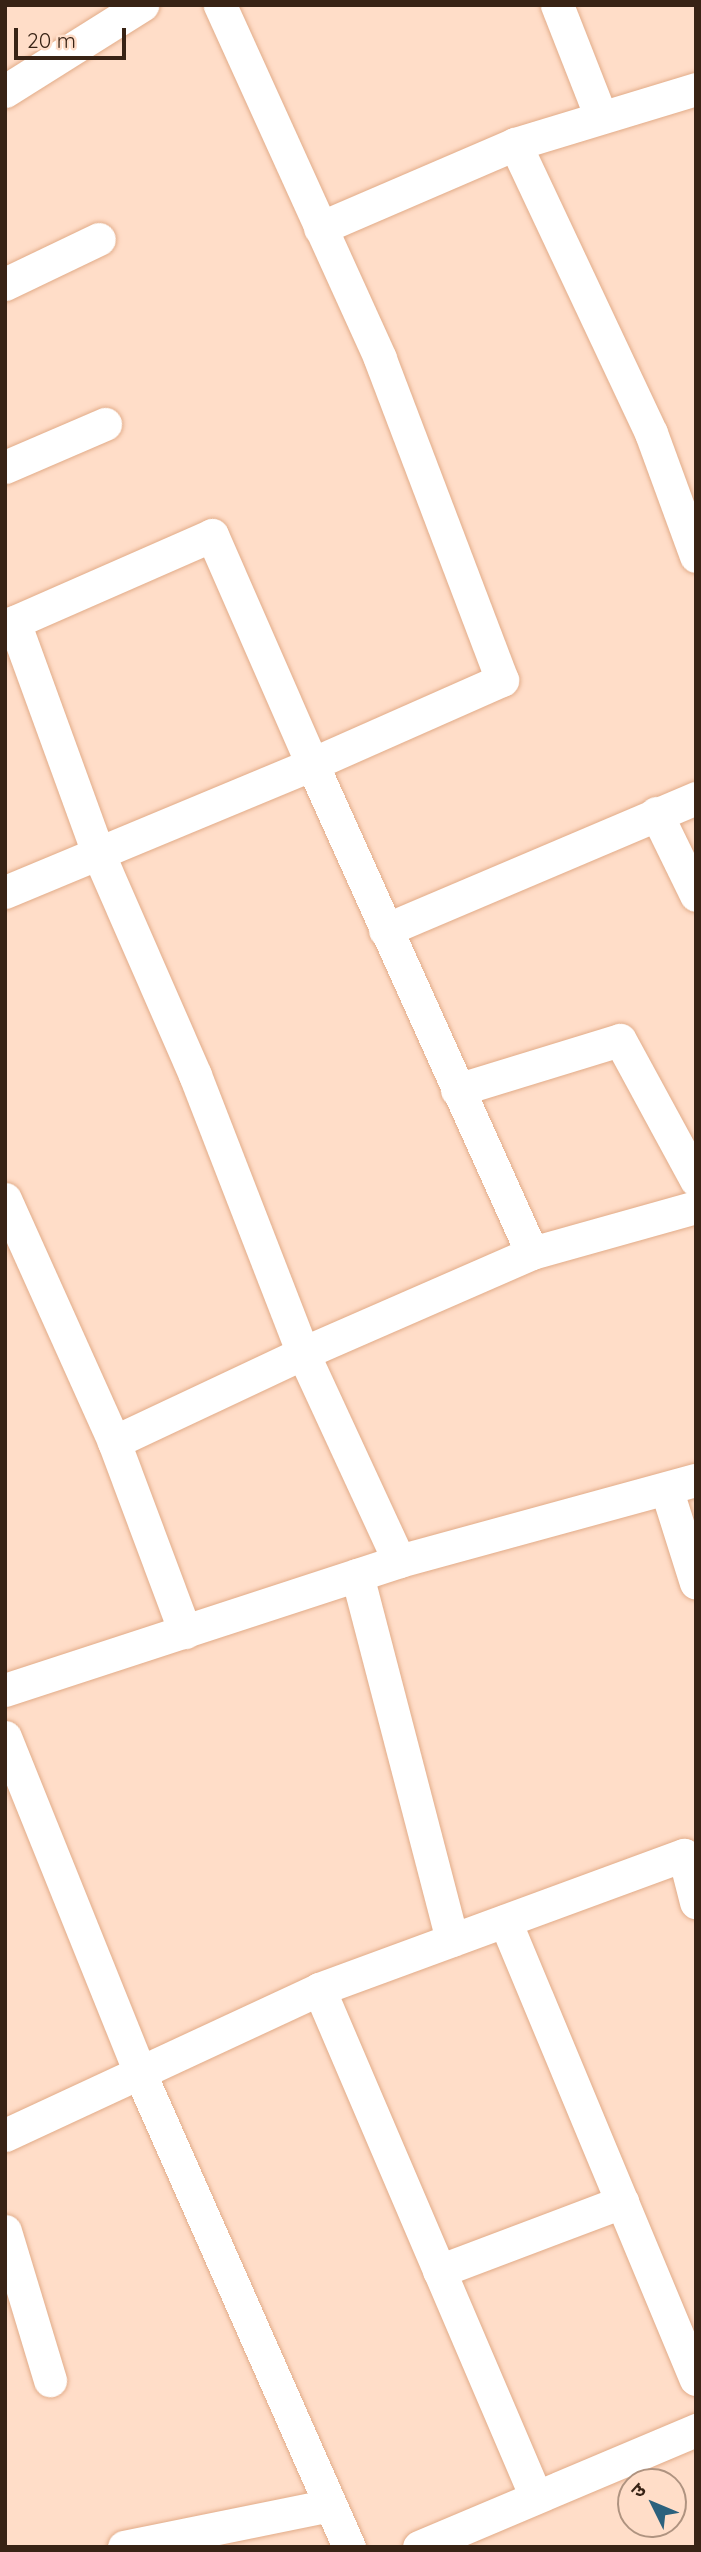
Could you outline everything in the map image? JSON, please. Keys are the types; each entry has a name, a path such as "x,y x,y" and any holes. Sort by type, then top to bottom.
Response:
{"street":[{"path":"5,91 142,5"},
{"path":"5,892 99,855 502,680 380,358 220,5"},
{"path":"557,5 601,117"},
{"path":"320,228 515,144 696,89"},
{"path":"515,144 650,433 696,556"},
{"path":"5,284 99,239"},
{"path":"5,467 105,424"},
{"path":"399,1561 303,1353 195,1075 99,855 9,624 212,535 457,1090 532,1253"},
{"path":"386,930 696,797"},
{"path":"656,813 696,894"},
{"path":"457,1090 620,1040 696,1180"},
{"path":"5,1199 114,1441 185,1632"},
{"path":"114,1441 303,1353 532,1253 696,1207"},
{"path":"5,1690 399,1561 681,1486 696,1583"},
{"path":"356,1575 452,1940"},
{"path":"5,1737 141,2076 349,2547"},
{"path":"5,2135 141,2076 318,1989 684,1855 696,1902"},
{"path":"505,1921 696,2379"},
{"path":"318,1989 536,2497"},
{"path":"439,2271 622,2202"},
{"path":"5,2231 50,2380"},
{"path":"419,2547 696,2430"},
{"path":"124,2547 330,2505"}]}
